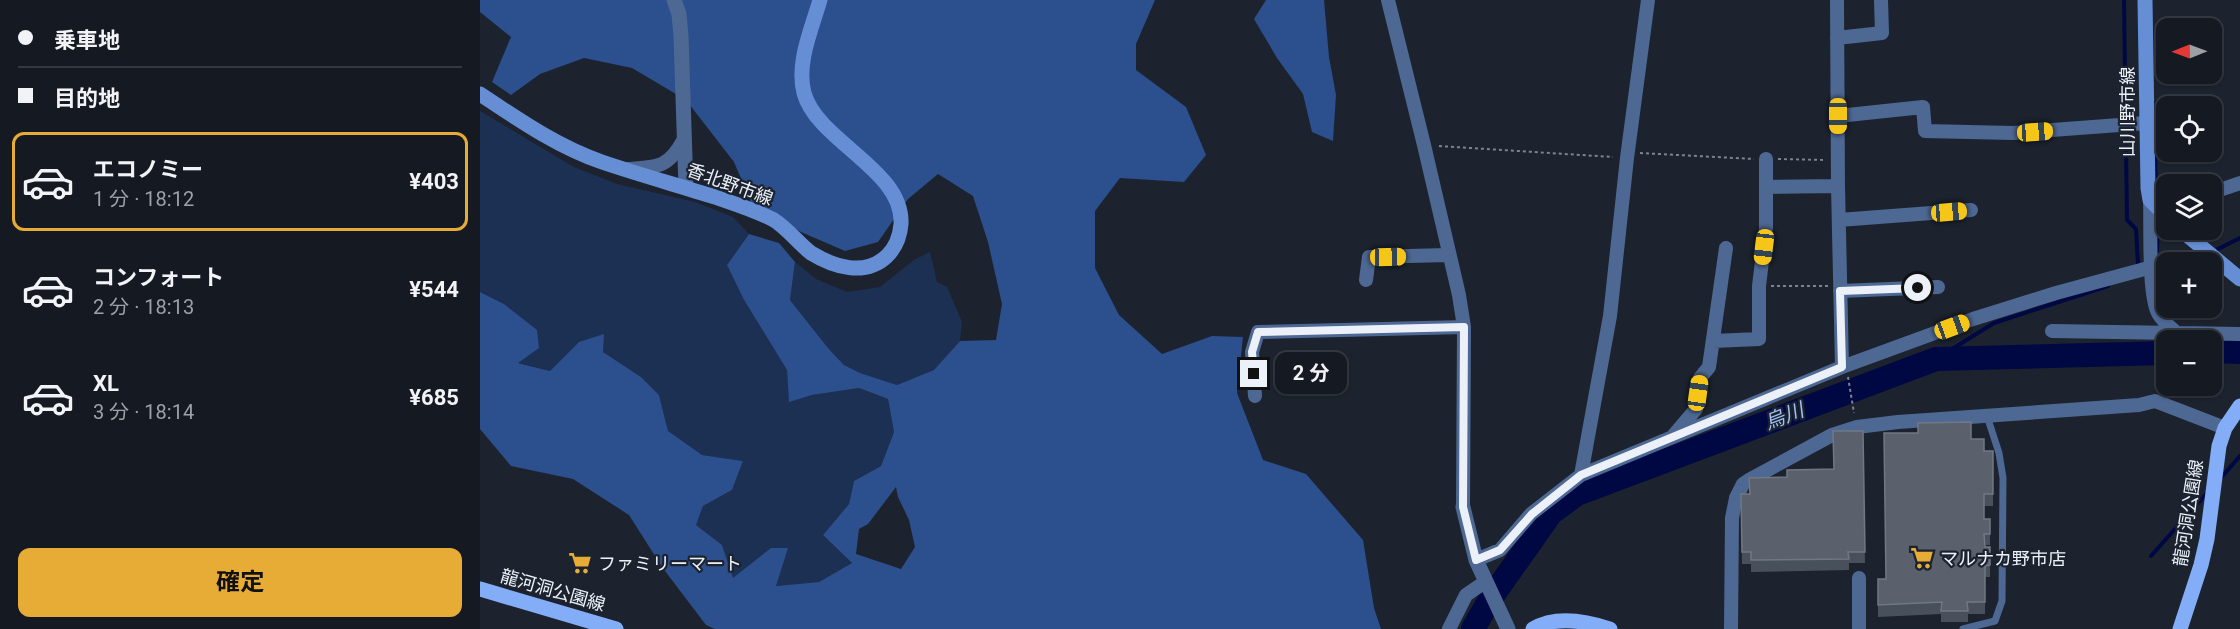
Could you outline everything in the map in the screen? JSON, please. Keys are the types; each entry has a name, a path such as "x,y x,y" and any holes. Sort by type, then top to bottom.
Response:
{"main road":[{"name":"香北野市線","path":"480,94 563,146 600,162 747,208 775,221 796,237 810,252 844,267 865,268 885,258 894,248 900,235 901,217 898,201 875,172 822,120 809,104 804,93 802,68 820,0"},
{"name":"山川野市線","path":"2145,0 2147,172 2156,196"},
{"path":"2193,240 2240,279"},
{"name":"龍河洞公園線","path":"2180,629 2207,539 2218,446 2225,428 2240,406"},
{"name":"龍河洞公園線","path":"480,589 608,628"},
{"path":"1533,629 1549,622 1568,620 1610,629"}],"street":[{"path":"674,0 679,14 681,36 686,188"},
{"path":"1388,0 1459,295 1464,327 1463,507 1476,560 1508,629"},
{"path":"1581,475 1610,316 1648,0"},
{"path":"1838,0 1838,186 1844,366"},
{"path":"1837,38 1882,33 1881,0"},
{"path":"1838,116 1923,108 1925,131 2013,133 2146,123"},
{"path":"626,170 650,168 670,160 684,139"},
{"path":"1713,341 1759,339 1759,285 1766,228 1766,159"},
{"path":"2222,189 2240,183"},
{"path":"1766,187 1838,186"},
{"path":"1839,220 1971,210"},
{"path":"2156,240 2152,267 2154,297 2158,312 2173,330"},
{"path":"1672,438 1696,409 1700,378 1709,367 1726,248"},
{"path":"1366,280 1369,257 1448,255"},
{"path":"1476,560 1500,550 1532,514 1581,475 1844,366 1973,319 2056,293 2152,267"},
{"path":"1840,289 1938,287"},
{"path":"1256,396 1252,352 1258,332 1464,327"},
{"path":"2052,331 2156,333"},
{"path":"2222,334 2240,334"},
{"path":"1731,629 1732,518 1736,498 1743,484 1832,435 1857,427 1898,422 2139,405 2155,400 2225,428"},
{"path":"1858,629 1859,578"},
{"path":"1449,629 1466,595 1485,582"}],"lane":[{"path":"1963,629 1995,621 2002,601 2003,478 1999,453 1987,416"}],"path":[{"path":"1424,145 1628,155 1838,161"},
{"path":"1759,285 1840,289"},
{"path":"1844,366 1854,413"}],"shaded area":[{"path":"480,0 1155,0 1136,44 1136,70 1186,107 1206,155 1184,182 1120,178 1095,211 1095,268 1119,315 1162,354 1212,336 1243,337 1237,393 1263,460 1306,474 1363,540 1374,608 1381,629 715,629 706,625 662,567 629,515 573,479 511,466 480,429 480,292 504,304 537,330 539,348 518,363 550,371 579,342 604,334 603,352 641,377 659,395 668,431 702,455 743,461 732,490 703,506 696,525 722,545 733,578 771,548 788,548 776,586 819,582 852,563 823,535 849,504 854,481 881,466 894,432 888,399 859,388 812,395 789,402 787,370 744,300 727,265 749,234 779,243 795,262 790,300 828,348 844,365 860,373 897,385 934,370 960,341 996,340 1002,304 988,242 973,196 938,174 908,199 878,242 845,251 801,232 751,202 734,162 686,100 632,68 584,58 540,74 511,95 492,82 511,37 480,12","holes":["896,487 898,497 909,520 915,547 901,569 856,554 859,529 868,524"]},
{"path":"1266,0 1324,0 1329,57 1336,95 1333,141 1312,132 1303,94 1277,58 1254,19"},
{"path":"480,111 574,167 617,184 695,202 733,217 749,234 727,265 744,300 787,370 789,401 859,388 888,399 894,432 881,466 854,481 849,504 823,535 852,563 819,582 776,586 733,579 722,545 696,525 703,506 732,490 743,461 702,455 668,431 659,395 641,377 603,352 579,342 550,371 517,362 504,304 480,292"},
{"path":"930,252 937,282 947,287 962,322 960,341 935,370 897,385 860,373 844,365 790,300 795,262 816,279 847,292 880,287 914,260"}],"building":[{"path":"1971,422 1971,439 1984,439 1984,451 1993,451 1993,494 1984,494 1984,519 1990,519 1990,534 1984,534 1985,547 1990,547 1990,565 1985,566 1985,602 1967,602 1968,611 1941,611 1942,602 1878,605 1878,579 1886,579 1884,433 1918,433 1918,423"},
{"path":"1833,431 1863,431 1865,552 1848,552 1849,559 1751,560 1751,552 1742,552 1741,494 1750,494 1749,478 1787,477 1787,470 1834,469"}],"waterway":[{"path":"2124,0 2127,220 2136,229 2138,264"},
{"path":"2154,103 2156,194"},
{"path":"2218,249 2240,238"},
{"path":"2157,240 2157,251"},
{"path":"1936,359 1994,323 2108,286"},
{"name":"烏川","path":"2222,351 2240,352"},
{"name":"烏川","path":"1473,629 1489,601 1551,513 1577,494 1936,359 2156,353"},
{"path":"2219,480 2240,456"},
{"path":"2151,556 2208,492"}],"place":[{"name":"マルナカ野市店","path":"1922,558"},
{"name":"ファミリーマート","path":"580,563"}],"route":[{"path":"1254,374 1252,352 1258,332 1464,327 1463,507 1476,560 1500,550 1532,514 1581,475 1842,367 1840,291 1918,288"}]}
